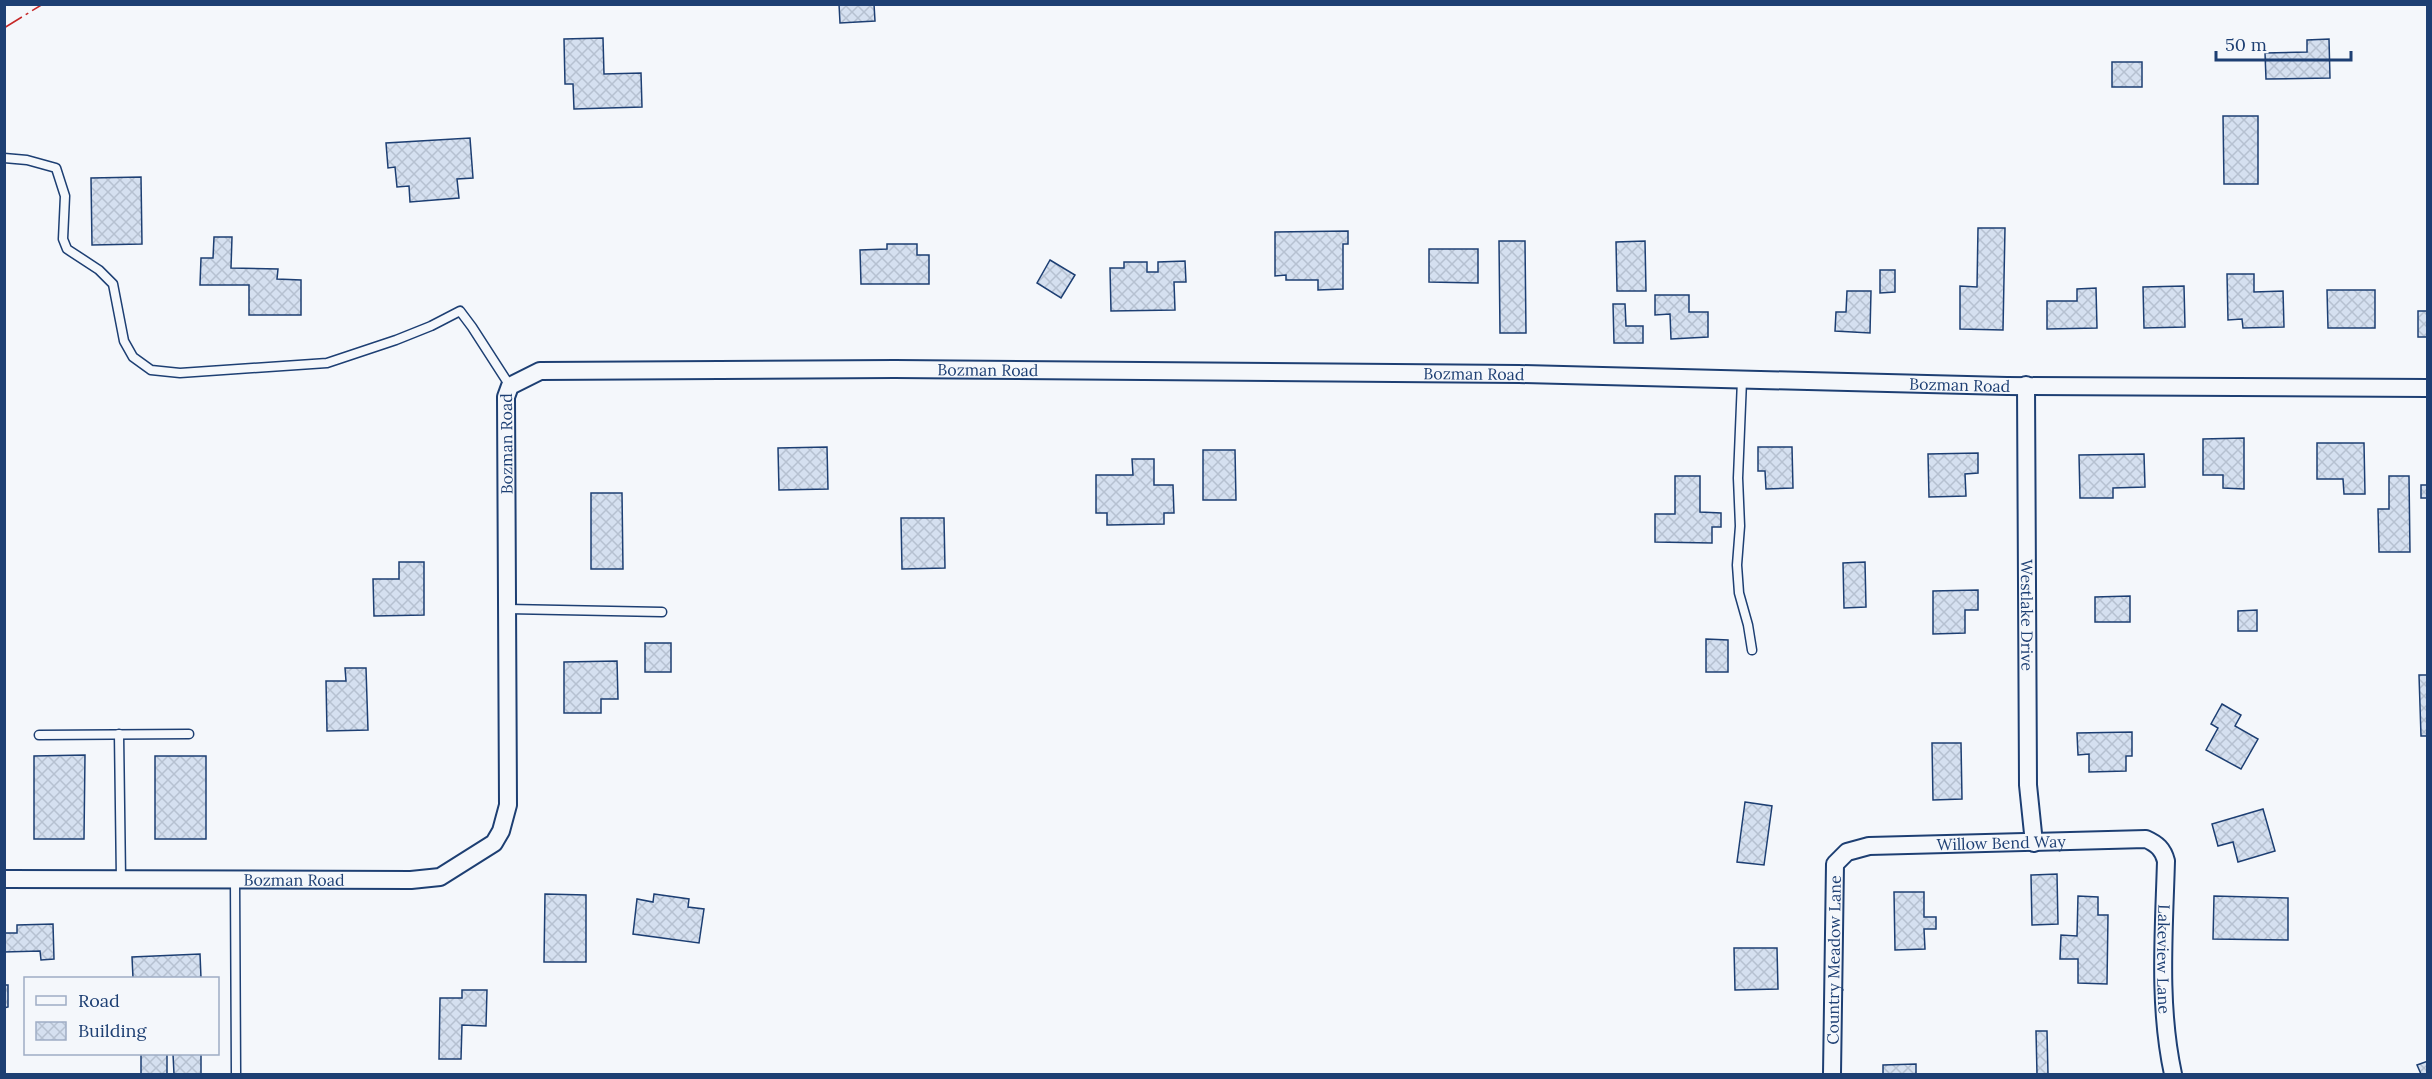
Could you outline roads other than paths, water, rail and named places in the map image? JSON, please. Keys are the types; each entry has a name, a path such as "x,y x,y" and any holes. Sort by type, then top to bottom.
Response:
{"street":[{"name":"Bozman Road","path":"4,879 411,880 440,877 494,843 501,831 508,805 506,397 510,386 540,371 895,369 1519,374 2026,385 2427,388"},
{"name":"Westlake Drive","path":"2026,385 2028,786 2034,843"},
{"name":"Willow Bend Way","path":"1847,852 1869,846 2146,839 2156,844"},
{"name":"Lakeview Lane","path":"2156,844 2164,853 2166,861 2163,956 2168,1051 2173,1074"},
{"name":"Country Meadow Lane","path":"1832,1074 1835,864 1847,852"}],"lane":[{"path":"4,158 27,160 56,168 65,196 63,239 67,249 99,270 113,284 124,341 133,357 151,370 180,373 327,363 405,337 460,311 510,386"},
{"path":"1742,380 1739,452 1740,526 1737,565 1739,593 1752,650"},
{"path":"506,609 662,612"},
{"path":"119,734 121,879"},
{"path":"39,735 189,734"},
{"path":"235,879 236,1074"}]}
